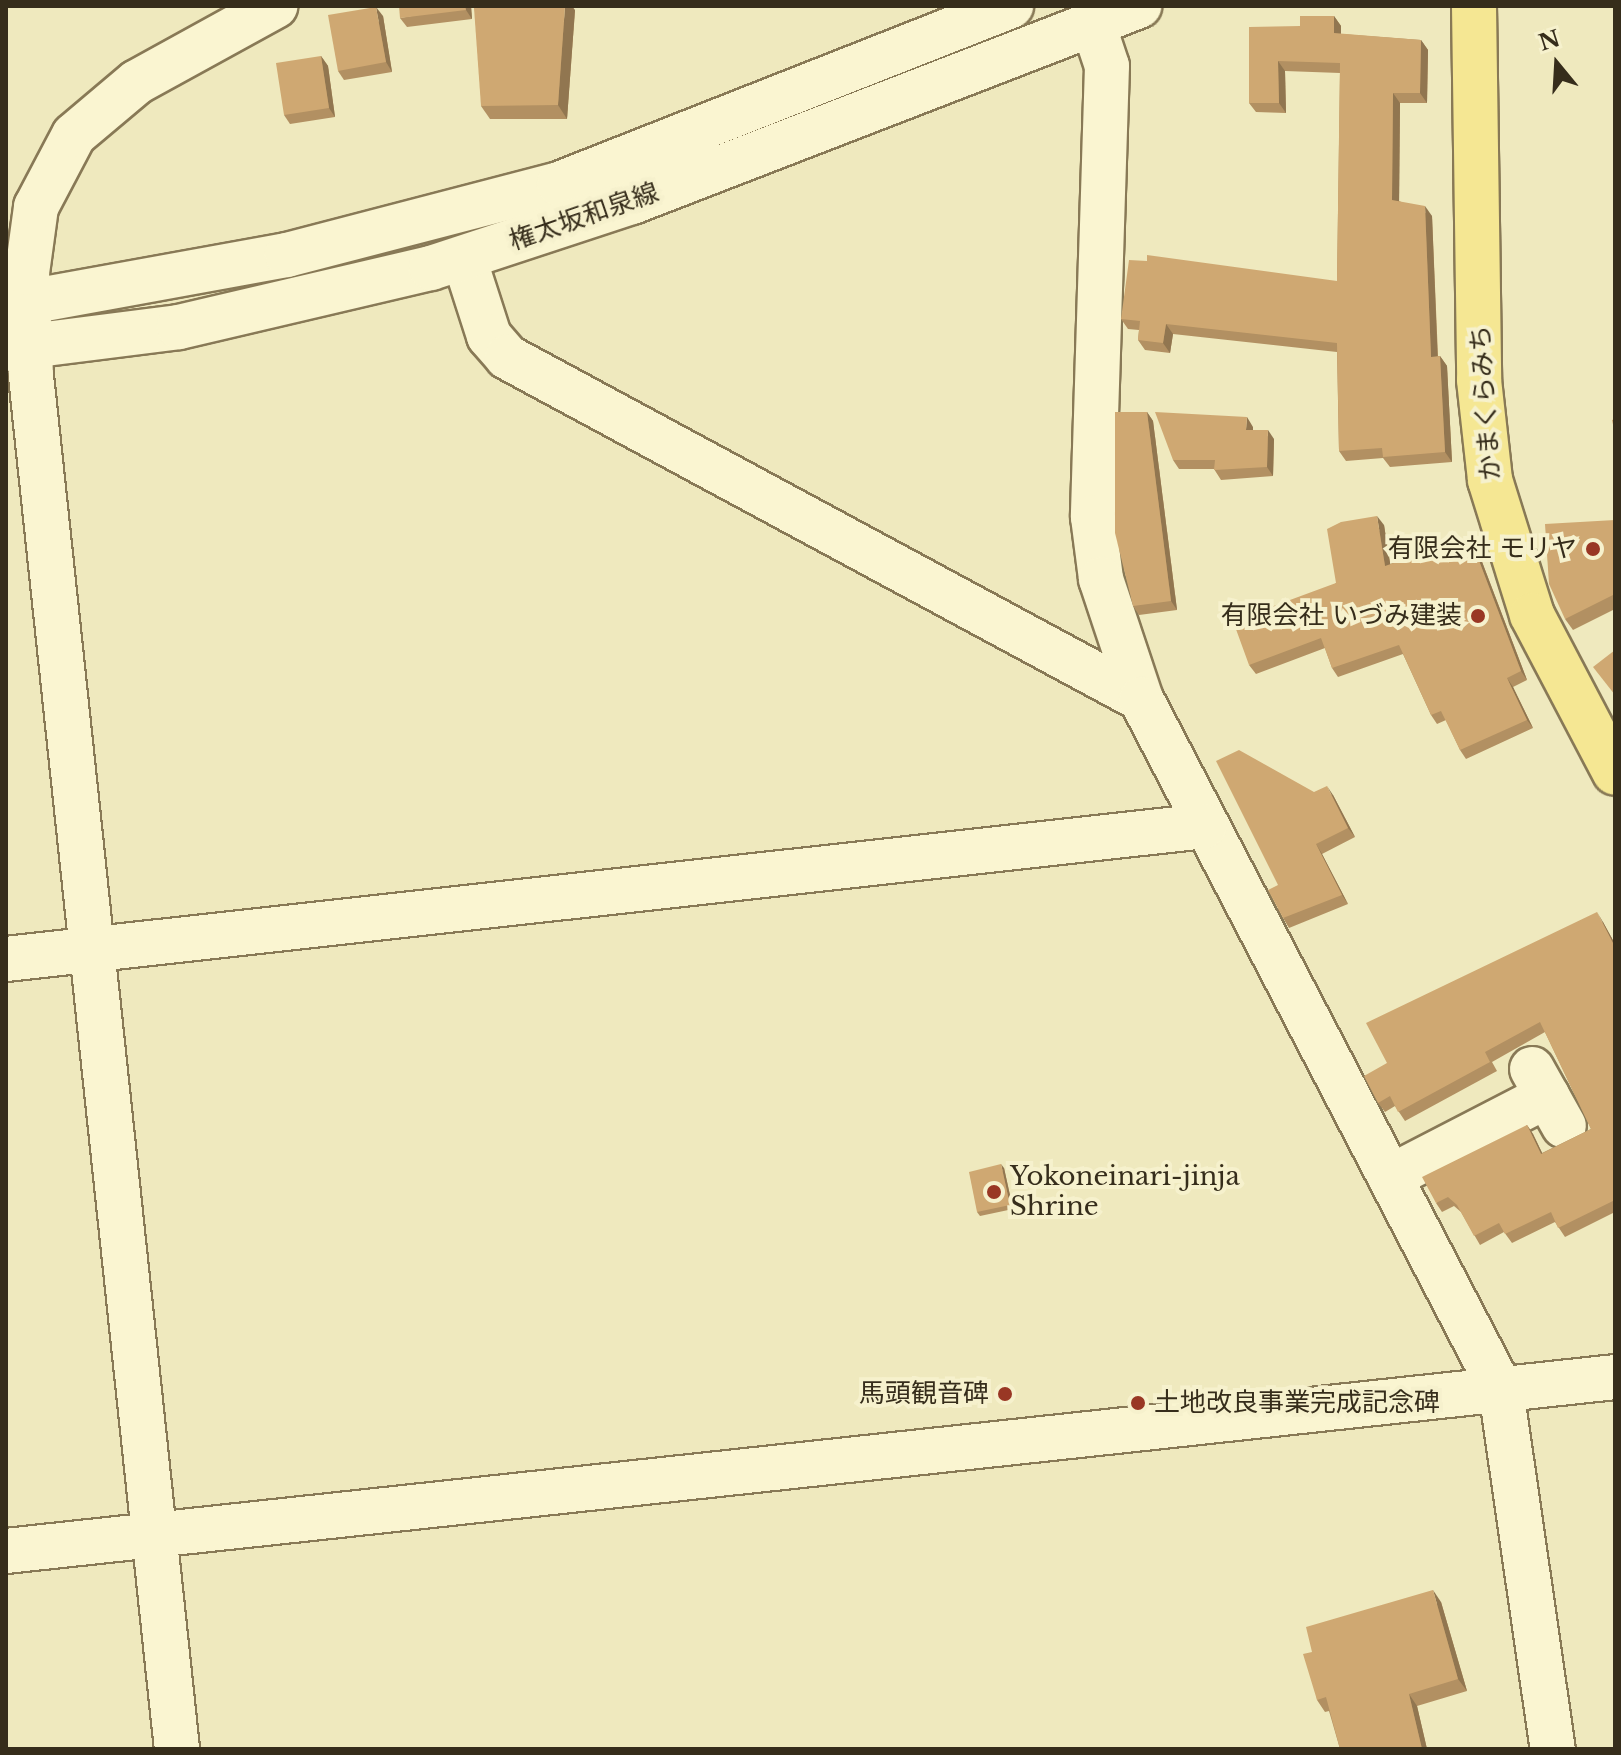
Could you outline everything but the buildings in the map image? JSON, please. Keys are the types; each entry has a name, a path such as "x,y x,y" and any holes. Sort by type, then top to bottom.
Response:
{"main road":[{"name":"かまくらみち","path":"1474,6 1479,380 1493,494 1532,615 1615,773"}],"street":[{"name":"権太坂和泉線","path":"17,305 316,248 559,184 1011,6"},
{"name":"権太坂和泉線","path":"18,347 179,327 464,258 632,202 1139,6"},
{"path":"177,1749 152,1535 93,949 18,347 17,305 36,207 74,135 137,82 260,9"},
{"path":"1093,24 1107,66 1093,517 1101,579 1141,699 1501,1390 1553,1749"},
{"path":"464,258 489,336 507,357 1141,699"},
{"path":"6,959 1205,826"},
{"path":"1390,1177 1547,1097"},
{"path":"6,1551 1615,1377"}],"place":[{"name":"有限会社 モリヤ","path":"1593,549"},
{"name":"有限会社 いづみ建装","path":"1478,616"},
{"name":"Yokoneinari-jinja Shrine","path":"994,1192"},
{"name":"馬頭観音碑","path":"1005,1394"},
{"name":"土地改良事業完成記念碑","path":"1138,1403"}]}
